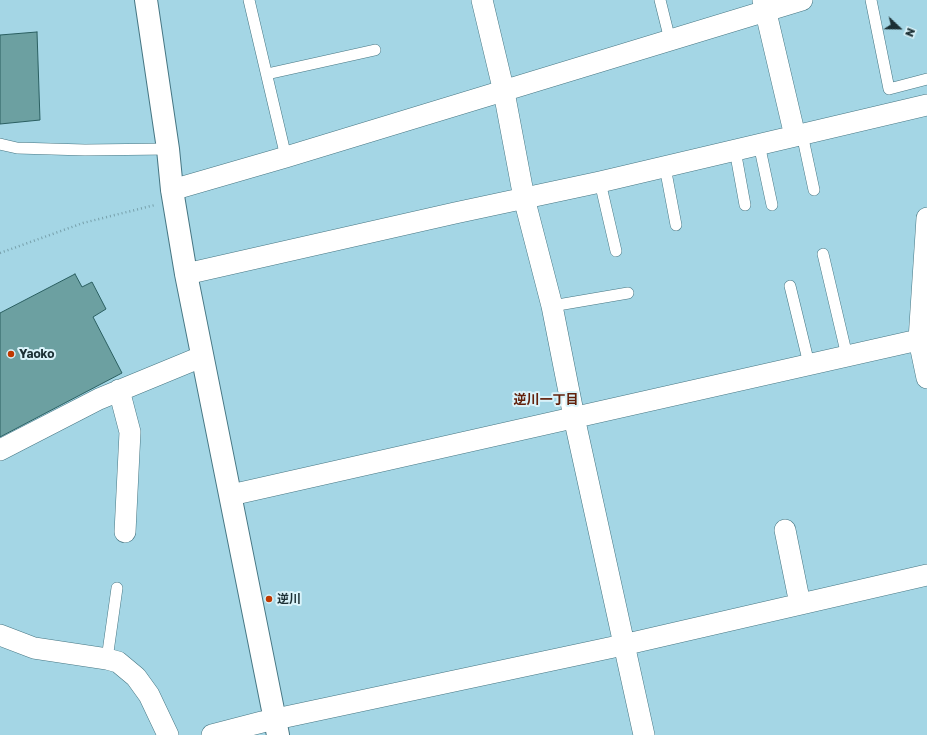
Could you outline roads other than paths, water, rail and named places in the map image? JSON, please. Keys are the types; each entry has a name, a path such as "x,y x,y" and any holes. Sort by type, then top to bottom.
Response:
{"street":[{"path":"146,0 168,149 173,195 186,274 201,357 231,495 277,727"},
{"path":"482,0 504,92 524,198 552,306 574,417 644,735"},
{"path":"173,195 286,157 504,92 670,40 764,6 802,0"},
{"path":"764,6 799,135"},
{"path":"186,274 600,182 927,105"},
{"path":"927,218 923,339 927,378"},
{"path":"231,495 923,339"},
{"path":"0,450 119,390 201,357"},
{"path":"119,390 130,432 125,532"},
{"path":"785,530 800,604"},
{"path":"212,735 277,727 927,575"},
{"path":"0,635 34,648 118,662 136,677 149,694 168,735"}],"lane":[{"path":"249,0 286,157"},
{"path":"660,0 670,40"},
{"path":"871,0 889,89 927,79"},
{"path":"266,74 375,50"},
{"path":"799,135 814,190"},
{"path":"0,144 17,148 85,150 168,149"},
{"path":"759,144 772,205"},
{"path":"735,150 745,205"},
{"path":"665,167 676,225"},
{"path":"600,182 616,251"},
{"path":"823,254 848,356"},
{"path":"790,286 809,364"},
{"path":"552,306 628,293"},
{"path":"107,659 117,588"}],"place":[{"name":"Yaoko","path":"11,354"},
{"name":"逆川","path":"269,599"}],"district":[{"name":"逆川一丁目","path":"546,400"}]}
